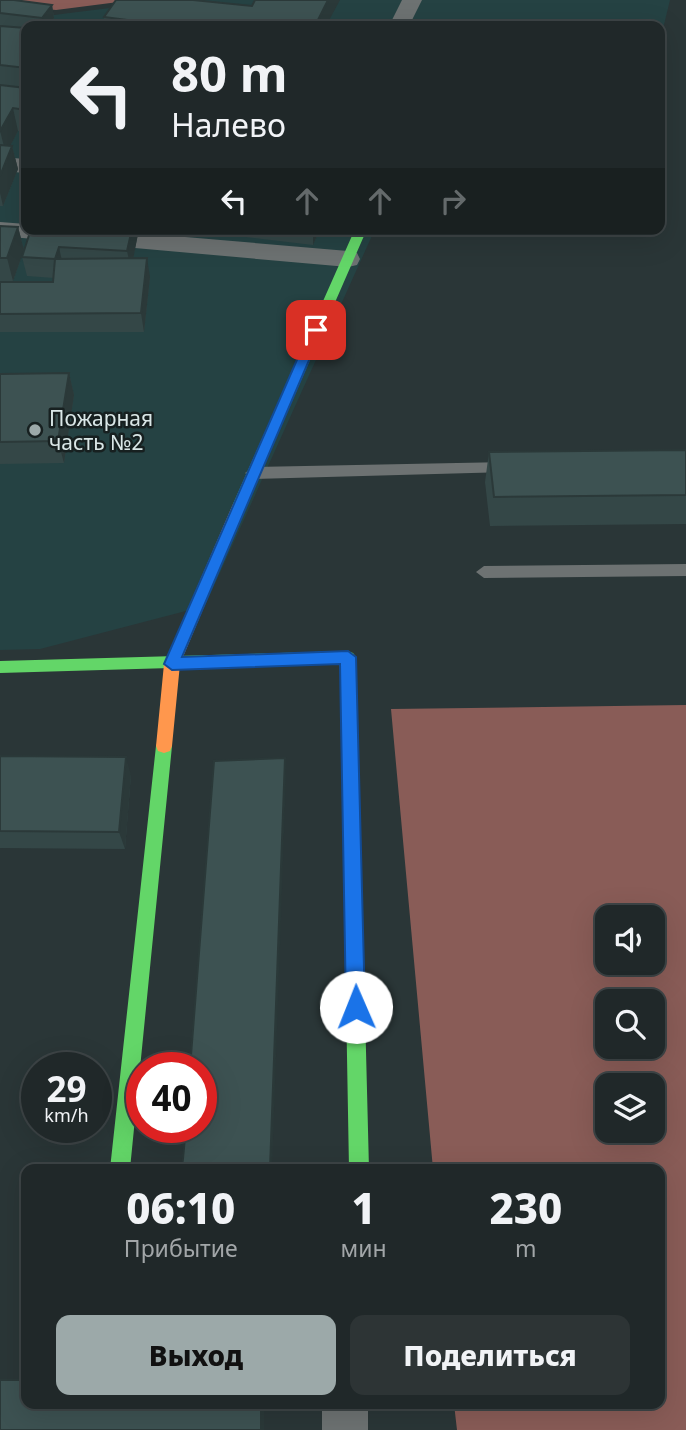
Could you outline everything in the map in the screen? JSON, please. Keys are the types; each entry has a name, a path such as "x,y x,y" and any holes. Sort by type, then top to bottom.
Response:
{"street":[{"path":"402,21 412,0"},
{"path":"0,164 21,166"},
{"path":"0,229 21,231"},
{"path":"70,235 348,259"},
{"path":"121,1164 172,664 253,472 358,235"},
{"path":"0,667 348,657 359,1164"},
{"path":"345,1409 345,1430"}],"lane":[{"path":"253,472 518,467"},
{"path":"484,572 686,570"}],"shaded area":[{"path":"0,0 134,0 56,10 0,4"},
{"path":"174,0 670,0 665,21 21,21 21,235 372,235 205,606 40,649 0,650 0,10 54,15"},
{"path":"686,705 686,1430 457,1430 455,1409 665,1409 665,1164 433,1164 391,709"}],"building":[{"path":"0,0 52,5 42,18 0,13"},
{"path":"116,0 193,0 252,6 255,0 328,0 318,21 135,21 104,17"},
{"path":"0,26 21,28 21,67 0,65"},
{"path":"0,85 21,87 21,109 13,108 0,131"},
{"path":"0,145 12,146 0,176"},
{"path":"0,226 18,227 7,258 0,258"},
{"path":"29,235 131,235 127,251 59,247 55,259 22,257"},
{"path":"147,258 141,313 0,314 0,282 53,282 55,259"},
{"name":"Пожарная часть №2","path":"69,373 58,441 0,442 0,374"},
{"path":"686,450 686,495 494,497 489,452"},
{"path":"0,756 126,757 119,832 0,831"},
{"path":"285,758 270,1164 182,1164 184,1143 217,1143 217,1052 191,1052 214,761"},
{"path":"0,1380 21,1380 21,1409 261,1409 261,1430 0,1430"}],"traffic: fast":[{"path":"240,504 358,235"},
{"path":"0,667 348,657 359,1164"},
{"path":"121,1164 164,746"}],"traffic: slow":[{"path":"164,746 172,664 240,504"}],"place":[{"name":"Пожарная часть №2","path":"35,430"}],"route":[{"path":"316,330 172,664 348,657 356,1007"}]}
